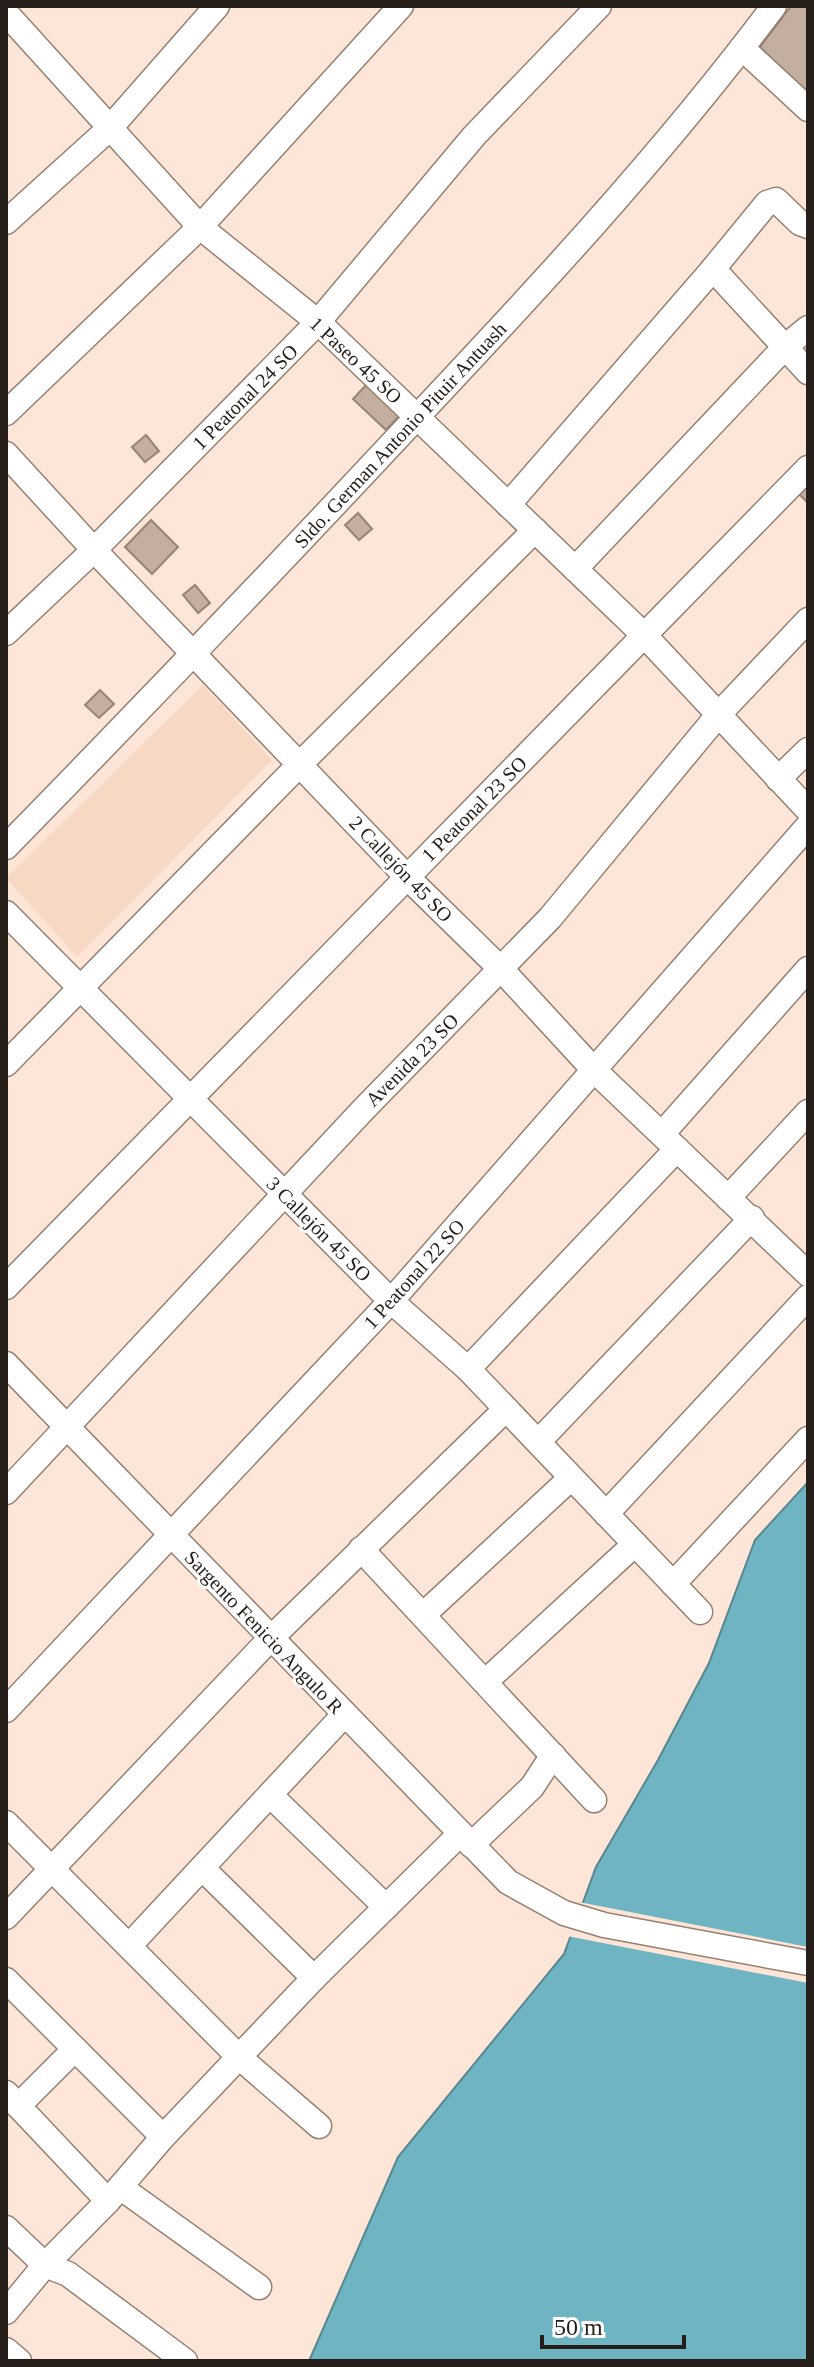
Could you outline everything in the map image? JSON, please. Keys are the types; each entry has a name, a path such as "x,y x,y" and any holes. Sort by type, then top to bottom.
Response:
{"street":[{"path":"6,13 13,6"},
{"path":"6,222 110,128 217,6"},
{"path":"6,413 200,227 401,6"},
{"name":"1 Peatonal 24 SO","path":"6,633 94,550 318,322 474,136 599,6"},
{"name":"Sldo. German Antonio Pituir Antuash","path":"6,847 195,654 555,268 638,174 774,6"},
{"name":"1 Paseo 45 SO","path":"6,13 200,227 318,322 535,530 645,636 808,810"},
{"path":"742,48 808,109"},
{"path":"508,505 772,199 800,223 808,226"},
{"path":"713,269 808,372"},
{"path":"575,569 785,347 808,328"},
{"name":"2 Callejón 45 SO","path":"6,454 94,550 407,877 502,970 594,1070 806,1268"},
{"name":"1 Peatonal 23 SO","path":"6,1287 808,468"},
{"path":"6,1064 535,530"},
{"name":"Avenida 23 SO","path":"6,1492 362,1111 550,918 719,714 808,620"},
{"path":"778,779 808,750"},
{"name":"1 Peatonal 22 SO","path":"6,1710 391,1301 808,826"},
{"name":"3 Callejón 45 SO","path":"6,913 391,1301 468,1369 700,1612"},
{"path":"468,1369 669,1142 808,969"},
{"path":"728,1198 808,1112"},
{"path":"538,1442 752,1218"},
{"path":"606,1514 808,1297"},
{"name":"Sargento Fenicio Angulo R","path":"6,1364 508,1882 564,1913 604,1925 808,1963"},
{"path":"6,1917 270,1639 506,1409"},
{"path":"673,1584 808,1439"},
{"path":"423,1615 571,1478"},
{"path":"485,1682 635,1544"},
{"path":"361,1549 594,1800"},
{"path":"129,1946 344,1715"},
{"path":"6,2312 163,2137 314,1978 386,1907 532,1787 553,1755"},
{"path":"270,1795 386,1907"},
{"path":"6,1823 240,2058 319,2126"},
{"path":"203,1869 314,1978"},
{"path":"6,1980 163,2137"},
{"path":"75,2049 12,2099 114,2194 259,2287"},
{"path":"6,2228 45,2265 68,2274 185,2361"},
{"path":"6,2350 19,2361"}],"shaded area":[{"path":"203,685 272,760 77,957 6,878"}],"water":[{"path":"808,1482 808,2361 309,2361 398,2157 564,1954 596,1867 709,1663 755,1540"}],"pier":[{"path":"579,1902 808,1947 808,1983 567,1936"}],"building":[{"path":"791,6 808,6 808,96 760,47"},
{"path":"367,384 400,415 386,430 353,399"},
{"path":"146,435 159,451 145,462 132,447"},
{"path":"808,484 808,503 798,493"},
{"path":"358,513 372,529 359,540 345,525"},
{"path":"151,520 178,547 152,574 125,547"},
{"path":"195,585 210,603 198,613 183,595"},
{"path":"100,690 114,704 99,718 85,705"}]}
